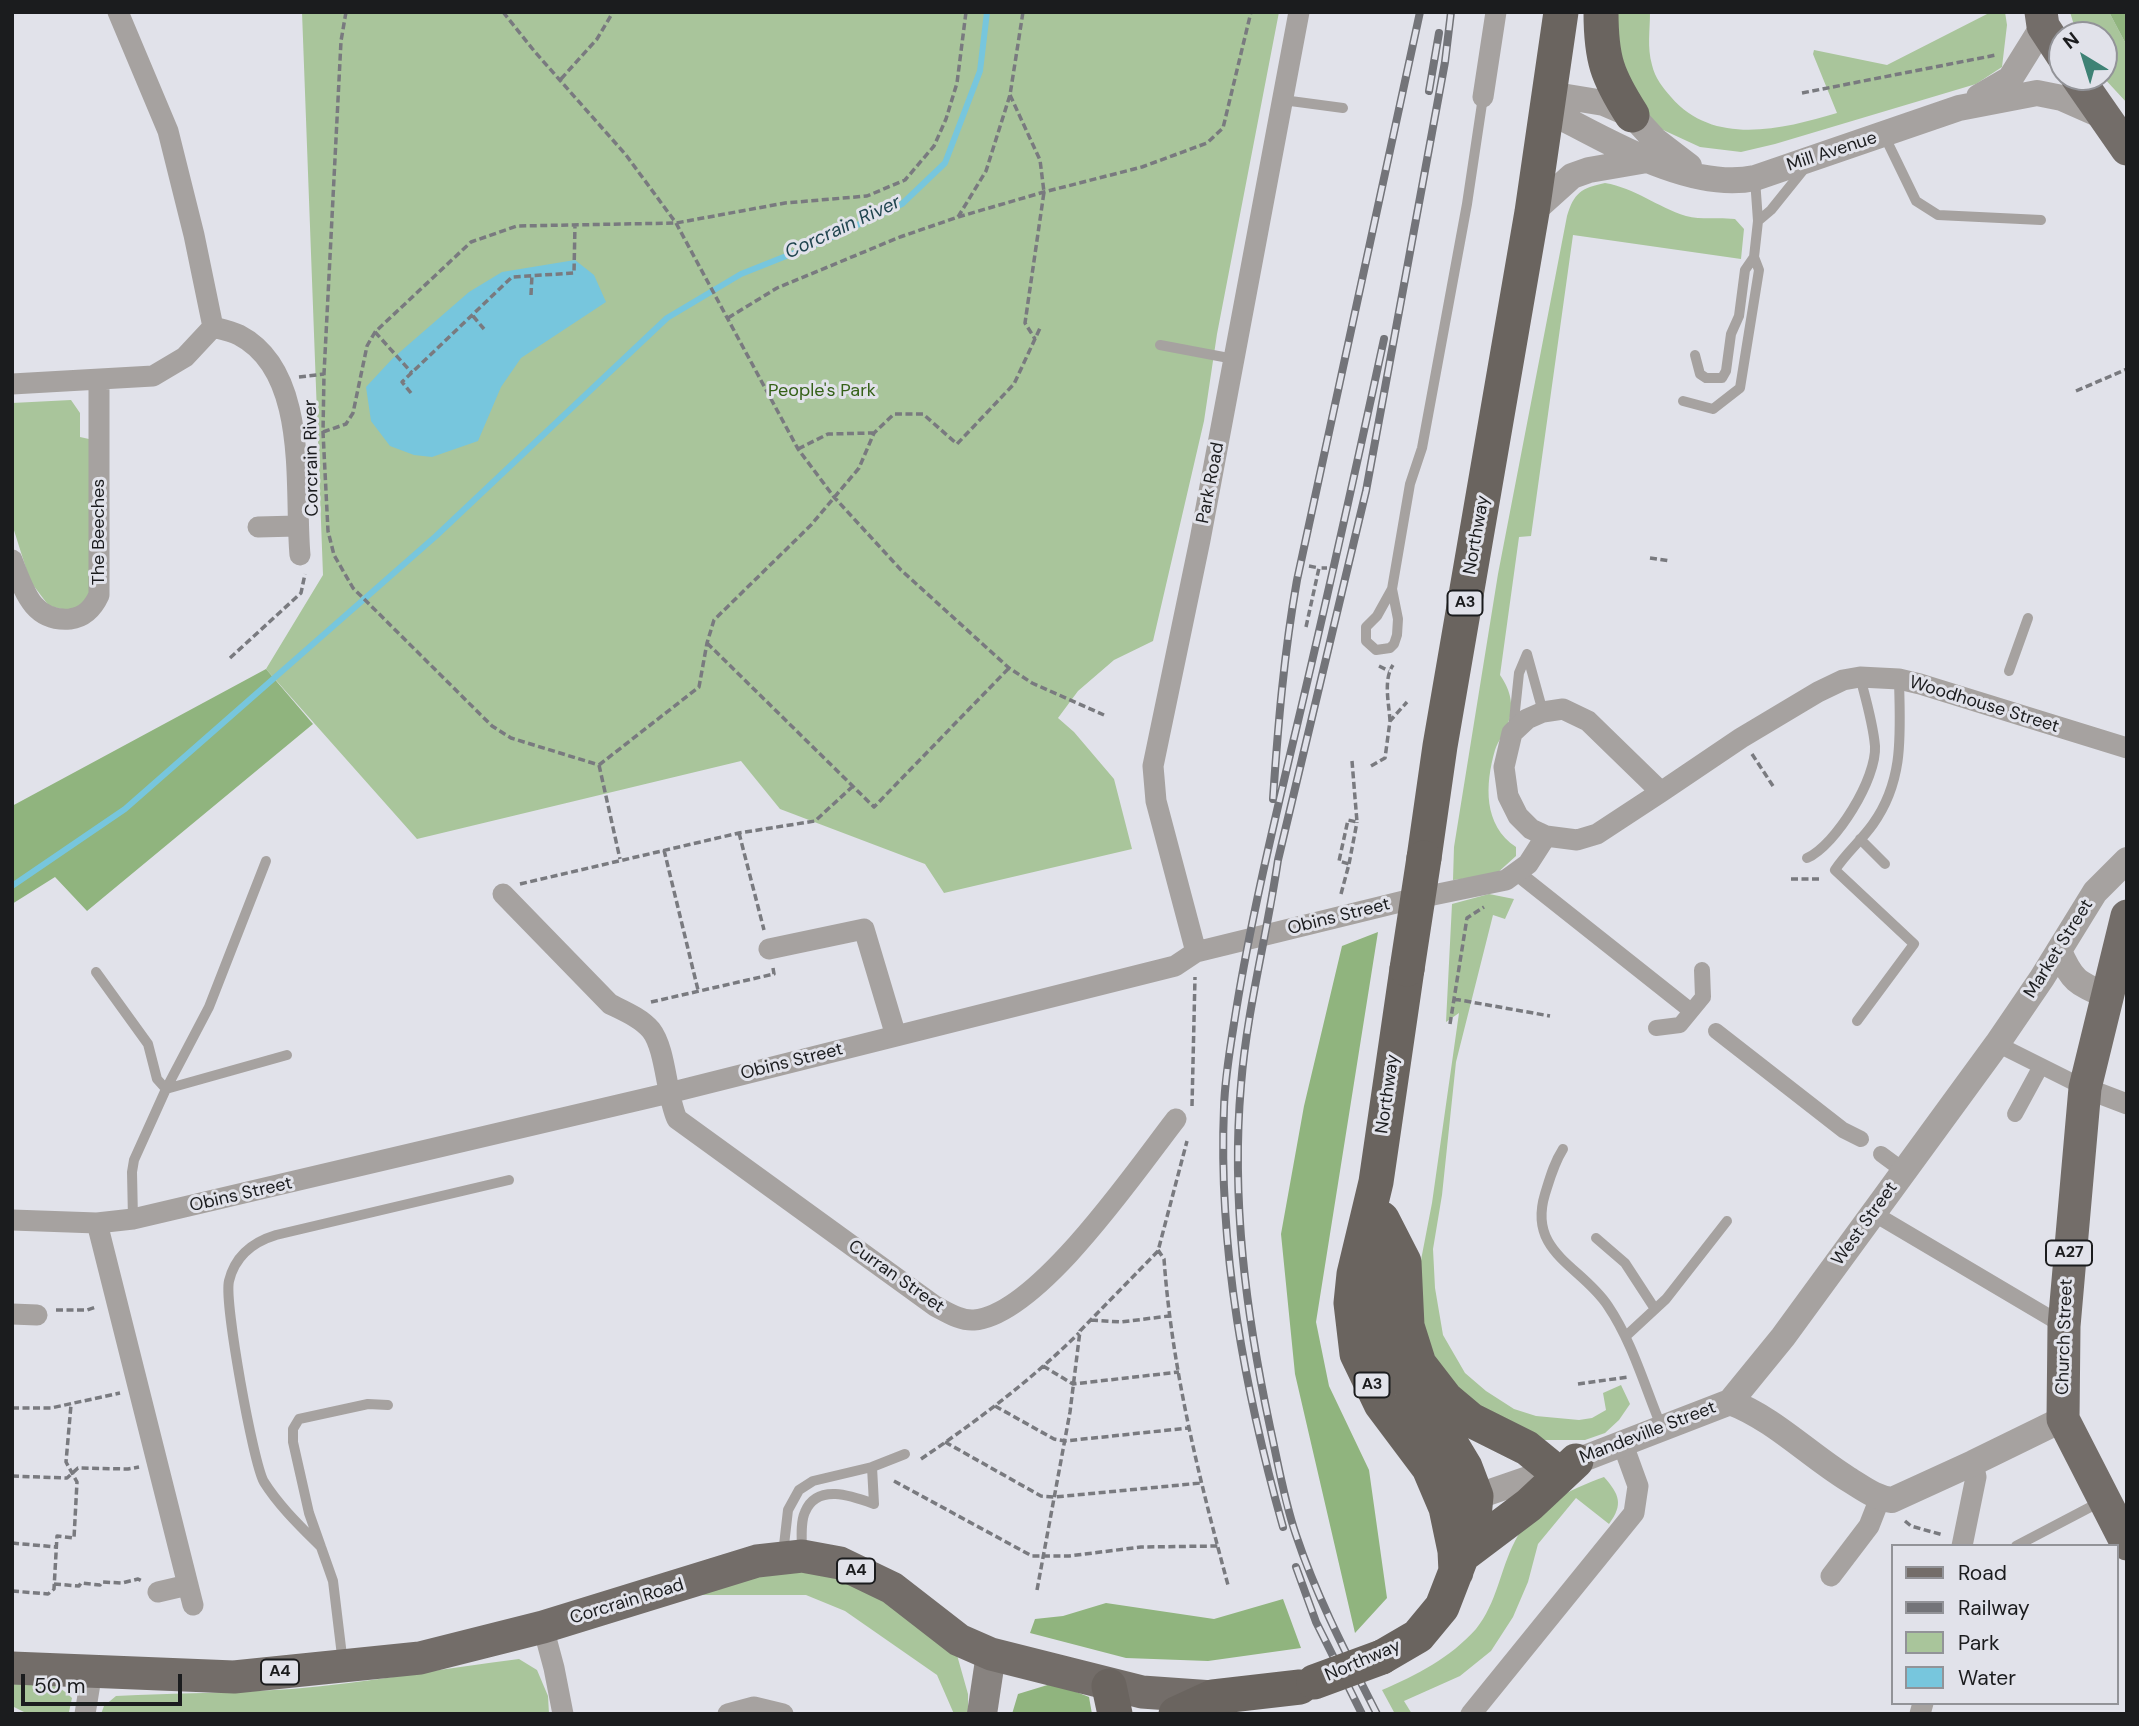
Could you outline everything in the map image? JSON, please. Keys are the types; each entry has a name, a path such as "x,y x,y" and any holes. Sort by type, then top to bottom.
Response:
{"highway":[{"name":"Northway","path":"1261,1714 1307,1685 1382,1657 1418,1636 1442,1607 1458,1559 1462,1502 1429,1468 1381,1404 1357,1354 1351,1303 1354,1274 1377,1196 1440,746 1532,212 1561,12"},
{"path":"1601,12 1601,46 1607,66 1615,88 1632,115"},
{"path":"1377,1196 1404,1262 1407,1326 1419,1364 1446,1399 1471,1420 1565,1465 1529,1505 1458,1559"},
{"name":"Northway","path":"1172,1708 1213,1697 1307,1685"}],"main road":[{"path":"2087,91 2127,149"},
{"name":"A27","path":"2085,1088 2107,996 2123,944 2127,915"},
{"name":"Church Street","path":"2063,1419 2064,1326 2085,1088"},
{"name":"A27","path":"2063,1419 2127,1544"},
{"name":"Corcrain Road","path":"12,1668 234,1677 420,1658 543,1627 757,1561 792,1556 840,1563 892,1588 959,1640 991,1654 1112,1700 1172,1708"},
{"path":"982,1714 991,1654"}],"street":[{"path":"118,12 168,131 213,327"},
{"name":"Park Road","path":"1196,952 1156,801 1153,766 1200,540 1299,12"},
{"path":"1483,97 1496,12"},
{"name":"Mill Avenue","path":"1959,108 2010,79 2042,19"},
{"name":"Mill Avenue","path":"1548,102 1647,160 1680,172 1730,182 1755,178 1959,108 2037,93 2063,98 2105,117"},
{"name":"Mill Avenue","path":"1548,102 1604,103 1632,115 1670,153 1703,176"},
{"path":"1532,212 1572,176 1589,170 1647,160"},
{"path":"12,384 153,376 185,357 213,327"},
{"path":"213,327 239,335 268,359 282,383 294,429 300,555"},
{"name":"The Beeches","path":"12,560 26,594 41,613 61,620 77,618 93,609 99,595 99,380"},
{"path":"258,527 298,527"},
{"name":"Woodhouse Street","path":"1546,836 1577,840 1597,834 1741,738 1818,692 1843,680 1860,677 1899,679 1997,703 2127,748"},
{"path":"1546,836 1531,829 1518,816 1508,796 1504,767 1512,733 1527,719 1543,712 1563,709 1588,721 1661,792"},
{"name":"Obins Street","path":"12,1220 97,1223 133,1219 669,1093 1175,966 1196,952 1404,901 1489,885 1506,880 1528,864 1546,836"},
{"name":"Market Street","path":"1997,1044 2095,892 2127,860"},
{"path":"1517,873 1691,1011"},
{"name":"Curran Street","path":"503,894 610,1004 632,1014 651,1030 659,1046 677,1119 935,1306 956,1317 973,1321 993,1316 1028,1294 1079,1244 1185,1122"},
{"path":"768,949 864,929 896,1036"},
{"path":"2059,951 2068,972 2080,984 2107,996"},
{"path":"1656,1028 1680,1025 1703,997 1702,970"},
{"path":"1716,1031 1843,1130 1861,1139"},
{"path":"1997,1044 2085,1088 2127,1104"},
{"name":"West Street","path":"1740,1400 1997,1044"},
{"path":"2015,1114 2041,1066"},
{"path":"1881,1154 1904,1171"},
{"path":"1873,1213 2064,1326"},
{"path":"97,1223 190,1595 158,1592"},
{"path":"12,1314 37,1315"},
{"path":"1740,1400 1825,1465 1880,1498 1892,1500 2063,1419"},
{"name":"Mandeville Street","path":"1462,1502 1740,1400"},
{"path":"1471,1714 1634,1513 1638,1486 1622,1442"},
{"path":"1962,1544 1976,1477 1973,1463"},
{"path":"1831,1576 1869,1526 1880,1498"},
{"path":"543,1627 563,1714"},
{"path":"85,1714 92,1671"},
{"path":"728,1714 754,1707 783,1714"}],"lane":[{"path":"1392,589 1398,619 1397,638 1390,648 1376,650 1366,641 1366,627 1377,616 1392,589 1410,484 1427,421 1467,204 1483,97"},
{"path":"1283,100 1343,108"},
{"path":"1884,135 1916,201 1938,215 2041,220"},
{"path":"1758,221 1771,210 1812,158"},
{"path":"1683,401 1713,409 1740,388 1759,270 1754,257 1758,221 1755,178"},
{"path":"1695,355 1700,374 1706,378 1722,378 1726,371 1731,334 1739,316 1745,270 1754,257"},
{"path":"1160,345 1234,359"},
{"path":"2009,671 2028,618"},
{"path":"1512,733 1519,673 1527,654 1543,712"},
{"path":"1807,858 1820,852 1828,843 1844,823 1866,786 1875,749 1870,714 1860,677"},
{"path":"1857,1021 1914,944 1835,870 1872,825 1891,792 1900,753 1899,679"},
{"path":"1860,839 1885,864"},
{"path":"133,1219 134,1160 166,1089 209,1007 266,861"},
{"path":"96,972 148,1044 157,1079 166,1089"},
{"path":"166,1089 287,1055"},
{"path":"1563,1149 1555,1161 1543,1200 1541,1222 1544,1234 1551,1248 1607,1304 1626,1336 1662,1428"},
{"path":"321,1547 288,1513 263,1480 239,1370 229,1306 228,1283 235,1265 259,1240 509,1180"},
{"path":"1626,1336 1666,1299 1727,1221"},
{"path":"1595,1238 1625,1263 1655,1309"},
{"path":"343,1666 333,1581 307,1501 293,1442 293,1429 299,1419 368,1404 388,1405"},
{"path":"792,1556 788,1510 799,1490 813,1481 872,1467 905,1454"},
{"path":"792,1556 804,1514 811,1502 824,1495 839,1494 852,1495 874,1504 872,1467"},
{"path":"2020,1544 2104,1499"}],"path":[{"name":"Corcrain River","path":"346,12 341,41 323,432 328,531 334,555 353,588 492,726 512,738 599,765"},
{"path":"503,12 626,155 676,223 798,449 834,497 901,570 1009,668 1032,683 1104,715"},
{"path":"561,79 597,39 612,12"},
{"path":"323,432 346,424 353,413 367,346 375,332 471,242 517,226 676,223 785,203 867,196 905,180 934,146 946,119 957,83 966,12"},
{"path":"958,217 986,171 1010,95 1023,12"},
{"path":"728,318 777,288 958,217 1142,167 1207,143 1223,128 1251,12"},
{"path":"1802,93 2015,52 2024,55"},
{"path":"1010,95 1040,160 1044,192 1026,323 1035,339"},
{"path":"411,393 402,382 512,278 574,273 575,224"},
{"path":"531,295 532,275"},
{"path":"472,316 484,329"},
{"path":"620,859 599,765 699,687 714,620 811,525 859,468 873,433 894,414 922,414 957,444 1014,384 1041,326"},
{"path":"375,332 412,373"},
{"path":"2076,391 2127,369"},
{"path":"798,449 828,434 873,433"},
{"path":"230,658 301,593 305,571 300,555"},
{"path":"1650,558 1670,561"},
{"path":"1309,566 1327,568"},
{"path":"1306,627 1319,568"},
{"path":"707,643 874,807 1009,668"},
{"path":"1371,766 1385,758 1390,720 1388,690"},
{"path":"1390,720 1406,702"},
{"path":"1741,738 1773,786"},
{"path":"1335,919 1357,822 1352,761"},
{"path":"503,894 501,888 620,859 815,821 852,787"},
{"path":"1349,864 1339,861 1348,820 1357,822"},
{"path":"632,1014 644,1004 774,974 739,834"},
{"path":"664,850 698,990"},
{"path":"1791,879 1822,879 1835,870"},
{"path":"1450,1024 1467,918 1493,902 1489,885"},
{"path":"917,1462 995,1406 1043,1366 1158,1250 1185,1122 1196,952"},
{"path":"1454,999 1550,1016"},
{"path":"1158,1250 1164,1259 1188,1428 1228,1585"},
{"path":"37,1315 48,1310 87,1310 117,1300"},
{"path":"1091,1320 1121,1322 1170,1315"},
{"path":"1037,1590 1065,1441 1080,1331"},
{"path":"1043,1366 1073,1384 1179,1372"},
{"path":"1578,1384 1616,1380 1639,1373"},
{"path":"12,1408 71,1405 140,1388"},
{"path":"12,1591 48,1594 54,1589 57,1536 74,1538 77,1482 66,1462 71,1405"},
{"path":"995,1406 1054,1439 1065,1441 1188,1428"},
{"path":"945,1442 1041,1496 1055,1497 1201,1483"},
{"path":"12,1476 67,1478 78,1468 128,1469 158,1464"},
{"path":"874,1504 899,1476"},
{"path":"894,1481 1032,1556 1069,1556 1141,1547 1217,1546"},
{"path":"1880,1498 1911,1525 1962,1544"},
{"path":"12,1543 56,1547"},
{"path":"54,1584 100,1585 102,1582 122,1583 138,1579 158,1592"}],"green space":[{"name":"People's Park","path":"302,12 1279,12 1217,334 1204,421 1153,641 1114,660 1078,691 1058,718 1074,732 1114,779 1132,849 944,893 925,864 780,809 741,761 417,839 266,669 323,575"},
{"path":"1606,12 1650,12 1650,58 1657,78 1668,94 1688,113 1707,123 1750,130 1794,124 1837,113 1813,54 1814,50 1887,65 1991,12 2005,12 2007,25 2002,67 1976,84 1741,152 1700,147 1661,129 1637,108"},
{"path":"2070,12 2109,12 2114,21 2073,21"},
{"path":"2109,12 2127,12 2127,46 2118,29 2118,21 2114,21"},
{"path":"2118,29 2127,46 2127,103 2116,91"},
{"path":"1605,183 1626,189 1686,216 1735,219 1744,229 1741,259 1573,235 1531,536 1519,537 1500,675 1509,693 1511,712 1495,750 1489,777 1492,816 1505,838 1516,847 1516,856 1495,875 1453,880 1454,847 1498,574 1567,216 1580,193"},
{"path":"71,400 80,413 80,437 89,439 89,597 75,612 49,606 30,581 12,524 12,403"},
{"path":"266,669 313,724 87,911 55,877 12,904 12,806"},
{"path":"1489,894 1514,899 1505,919 1493,915 1456,1062 1442,1195 1433,1249 1435,1288 1443,1335 1465,1373 1514,1409 1536,1416 1579,1420 1592,1418 1606,1410 1603,1393 1621,1385 1630,1404 1619,1420 1605,1433 1585,1440 1532,1440 1434,1376 1416,1286 1432,1203 1459,1013 1446,1022 1452,904"},
{"path":"1378,932 1316,1322 1329,1386 1369,1470 1387,1598 1355,1633 1295,1374 1281,1234 1304,1106 1342,946"},
{"path":"1604,1477 1618,1499 1617,1511 1609,1524 1576,1498 1538,1544 1528,1582 1513,1617 1491,1651 1460,1676 1404,1701 1412,1714 1395,1714 1382,1690 1432,1665 1455,1649 1476,1629 1494,1597 1515,1541 1531,1518 1566,1494"},
{"path":"797,1563 849,1575 957,1655 968,1694 968,1714 954,1714 937,1675 845,1611 806,1595 690,1595"},
{"path":"1283,1599 1301,1648 1208,1661 1126,1658 1030,1633 1035,1619 1063,1616 1106,1603 1214,1619"},
{"path":"519,1659 537,1670 548,1696 549,1714 101,1714 104,1706 116,1696 292,1689"},
{"path":"12,1682 45,1683 59,1688 72,1698 69,1712 28,1714 12,1706"},
{"path":"1054,1683 1089,1697 1092,1714 1012,1714 1018,1694"}],"water":[{"path":"575,260 594,275 606,302 521,358 501,387 478,441 432,457 414,455 390,446 371,421 366,387 393,358 469,292 502,272"}],"waterway":[{"path":"12,886 125,809 436,536 667,318 741,274 819,243 902,204 945,163 980,71 987,12"}],"railway":[{"path":"1273,799 1282,689 1297,580 1420,12"},
{"path":"1377,1714 1313,1581 1285,1495 1261,1385 1248,1299 1239,1214 1238,1128 1248,1028 1278,860 1366,491 1445,62 1451,12"},
{"path":"1429,91 1439,33"},
{"path":"1283,1527 1246,1372 1230,1267 1223,1161 1226,1083 1230,1047 1261,883 1384,339"},
{"path":"1296,1567 1316,1622 1362,1714"}]}
